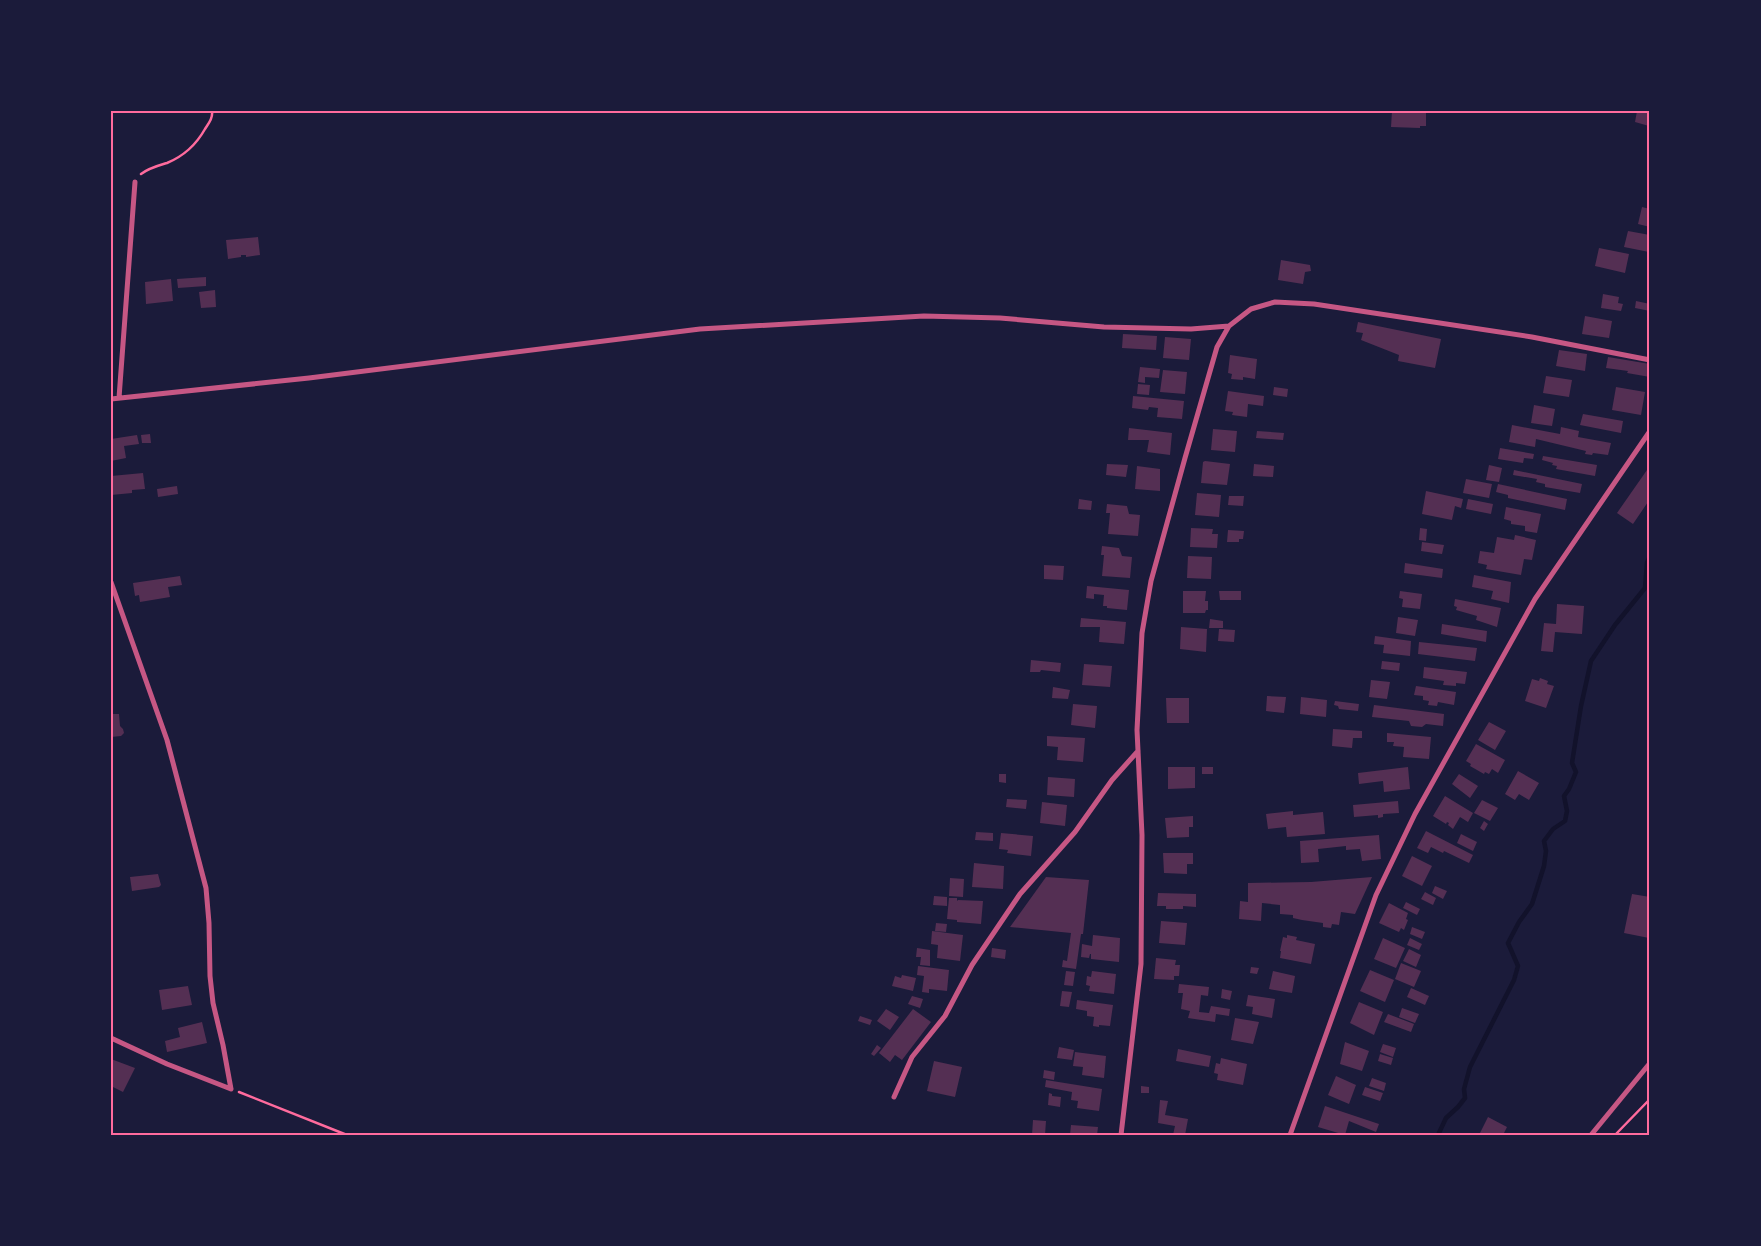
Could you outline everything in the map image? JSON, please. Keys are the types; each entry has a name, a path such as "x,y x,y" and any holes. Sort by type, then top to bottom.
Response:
{"street":[{"path":"119,398 135,182"},
{"path":"1121,1135 1141,964 1142,835 1137,730 1142,633 1152,580 1185,458 1217,347 1229,326 1251,309 1276,302 1314,304 1532,337 1650,360"},
{"path":"111,399 309,378 700,328 924,316 1000,318 1104,327 1191,329 1229,326"},
{"path":"1290,1135 1376,895 1415,814 1535,599 1650,431"},
{"path":"111,582 167,740 204,880 209,923 210,976 213,1003 232,1089"},
{"path":"894,1098 912,1057 945,1016 972,964 1020,894 1076,832 1112,780 1138,752"},
{"path":"111,1038 167,1064 232,1089"},
{"path":"1591,1135 1650,1063"}],"path":[{"path":"135,182 151,168 188,152 201,136 213,116 212,111"},
{"path":"232,1089 347,1135"},
{"path":"1615,1135 1650,1099"}],"building":[{"path":"1392,111 1421,111 1421,113 1426,113 1426,126 1420,126 1420,128 1391,127"},
{"path":"1637,111 1650,111 1649,126 1635,122"},
{"path":"1642,207 1650,209 1650,227 1638,224"},
{"path":"1628,231 1650,235 1649,252 1624,247"},
{"path":"258,237 260,255 246,257 246,255 241,255 241,257 228,259 226,240"},
{"path":"1599,248 1629,254 1625,273 1595,266"},
{"path":"1281,260 1310,265 1311,271 1305,272 1303,284 1278,280"},
{"path":"206,277 206,286 178,288 177,279"},
{"path":"171,279 173,301 146,304 145,282"},
{"path":"215,290 216,307 201,308 199,292"},
{"path":"1603,294 1619,297 1618,303 1623,304 1621,311 1601,308"},
{"path":"1636,301 1650,304 1650,311 1635,308"},
{"path":"1585,316 1612,321 1609,338 1582,334"},
{"path":"1358,322 1441,339 1435,368 1398,361 1399,355 1361,340 1363,333 1356,332"},
{"path":"1123,334 1157,336 1156,350 1122,348"},
{"path":"1165,337 1191,339 1189,360 1163,358"},
{"path":"1559,350 1587,354 1585,371 1556,366"},
{"path":"1230,355 1257,359 1255,379 1243,377 1243,380 1231,379 1232,374 1228,373"},
{"path":"1608,357 1650,364 1650,377 1606,368"},
{"path":"1140,367 1160,369 1159,378 1145,377 1145,383 1138,382"},
{"path":"1163,370 1187,372 1185,394 1160,392"},
{"path":"1546,376 1572,380 1569,397 1543,393"},
{"path":"1138,384 1150,385 1149,395 1137,394"},
{"path":"1274,387 1288,389 1287,397 1273,395"},
{"path":"1616,387 1645,392 1641,415 1612,410"},
{"path":"1228,391 1264,396 1263,406 1248,404 1247,417 1232,415 1233,412 1225,411"},
{"path":"1133,396 1184,401 1182,419 1157,417 1158,408 1149,407 1148,410 1132,408"},
{"path":"1534,405 1555,409 1552,426 1531,423"},
{"path":"1583,414 1623,421 1621,433 1580,425"},
{"path":"1512,425 1560,434 1561,427 1579,431 1578,437 1611,443 1608,455 1585,454 1586,451 1536,439 1535,447 1509,442"},
{"path":"1129,428 1172,433 1170,455 1147,452 1149,440 1128,440"},
{"path":"1213,429 1237,431 1235,452 1211,450"},
{"path":"1257,431 1284,433 1283,440 1256,438"},
{"path":"150,434 151,443 142,443 141,435"},
{"path":"137,435 139,444 124,446 126,458 111,461 111,439"},
{"path":"1500,448 1534,454 1533,459 1524,458 1523,463 1498,459"},
{"path":"1543,456 1597,465 1595,476 1556,469 1557,466 1552,465 1553,463 1542,460"},
{"path":"1203,462 1230,464 1227,485 1201,483"},
{"path":"1107,464 1128,465 1126,477 1106,475"},
{"path":"1254,464 1274,466 1273,477 1253,476"},
{"path":"1489,465 1502,468 1499,482 1486,480"},
{"path":"1137,466 1160,469 1160,491 1135,489"},
{"path":"1514,470 1582,484 1580,493 1545,487 1545,484 1536,482 1537,479 1513,475"},
{"path":"1647,470 1650,472 1650,499 1633,524 1617,513"},
{"path":"143,473 145,489 132,490 132,493 111,495 111,476"},
{"path":"1466,479 1492,484 1489,498 1463,493"},
{"path":"1498,484 1567,499 1565,510 1508,498 1508,495 1496,492"},
{"path":"177,486 178,494 158,497 157,489"},
{"path":"1426,491 1463,499 1461,508 1455,506 1452,520 1422,514"},
{"path":"1197,493 1221,495 1219,517 1195,515"},
{"path":"1229,496 1244,496 1243,506 1228,505"},
{"path":"1079,499 1092,501 1091,510 1078,509"},
{"path":"1468,499 1493,504 1491,514 1466,509"},
{"path":"1107,504 1127,506 1129,514 1140,515 1138,536 1108,534 1110,513 1106,513"},
{"path":"1506,507 1541,514 1537,533 1525,531 1525,526 1511,524 1511,521 1504,519"},
{"path":"1191,528 1213,529 1212,534 1218,534 1217,548 1190,547"},
{"path":"1420,528 1427,529 1426,541 1419,540"},
{"path":"1228,530 1244,531 1243,539 1239,539 1239,542 1227,542"},
{"path":"1515,535 1536,540 1532,560 1524,559 1521,575 1486,569 1487,565 1478,563 1480,551 1494,553 1497,537 1514,540"},
{"path":"1422,542 1444,545 1442,554 1421,551"},
{"path":"1102,546 1119,548 1122,556 1132,557 1130,578 1102,576 1104,555 1101,555"},
{"path":"1188,556 1212,557 1211,579 1187,578"},
{"path":"1405,563 1443,569 1442,578 1404,573"},
{"path":"1044,565 1064,566 1063,580 1044,579"},
{"path":"1474,575 1511,582 1509,603 1491,599 1493,591 1472,587"},
{"path":"180,576 182,585 168,587 170,597 140,602 139,595 135,596 133,583"},
{"path":"1087,586 1129,590 1127,610 1103,606 1104,595 1094,594 1094,599 1086,598"},
{"path":"1183,591 1206,591 1205,601 1208,601 1208,610 1205,613 1183,613"},
{"path":"1219,591 1241,591 1241,600 1220,600"},
{"path":"1400,591 1422,594 1420,609 1402,607 1403,599 1399,598"},
{"path":"1455,599 1501,608 1497,627 1476,620 1477,616 1456,610 1457,607 1454,606"},
{"path":"1557,604 1584,606 1582,634 1555,632 1553,652 1541,651 1544,623 1556,624"},
{"path":"1398,617 1418,620 1415,636 1396,633"},
{"path":"1081,618 1126,622 1124,644 1099,642 1100,627 1080,627"},
{"path":"1210,619 1223,621 1223,628 1209,628"},
{"path":"1442,624 1487,631 1486,642 1441,634"},
{"path":"1181,627 1207,629 1206,652 1180,649"},
{"path":"1219,629 1235,630 1234,642 1218,641"},
{"path":"1375,636 1411,641 1410,656 1383,653 1384,645 1374,644"},
{"path":"1419,642 1477,648 1475,661 1418,654"},
{"path":"1031,660 1061,663 1060,672 1041,670 1040,672 1030,672"},
{"path":"1382,661 1400,663 1399,671 1381,669"},
{"path":"1084,664 1112,666 1110,687 1082,685"},
{"path":"1424,667 1467,672 1465,684 1456,683 1456,686 1443,685 1444,681 1423,678"},
{"path":"1540,678 1548,681 1547,684 1554,686 1546,708 1525,701 1532,679 1539,681"},
{"path":"1371,680 1390,682 1387,699 1369,697"},
{"path":"1416,686 1456,692 1454,705 1438,702 1437,706 1428,705 1429,701 1423,700 1423,696 1414,695"},
{"path":"1053,687 1070,690 1068,699 1052,698"},
{"path":"1267,696 1286,697 1284,713 1266,711"},
{"path":"1301,697 1327,700 1326,717 1300,714"},
{"path":"1166,698 1189,698 1189,723 1167,723"},
{"path":"1335,701 1359,704 1358,711 1339,709 1338,706 1334,705"},
{"path":"1073,704 1097,706 1095,728 1071,725"},
{"path":"1374,705 1444,714 1443,726 1426,724 1422,727 1411,726 1409,721 1372,717"},
{"path":"111,714 119,714 120,726 124,733 121,736 111,737"},
{"path":"1489,722 1506,731 1495,750 1478,740"},
{"path":"1333,729 1362,731 1362,738 1353,738 1352,748 1332,746"},
{"path":"1387,733 1431,737 1429,759 1403,757 1404,747 1393,746 1394,742 1387,742"},
{"path":"1047,736 1085,738 1083,762 1057,760 1058,747 1047,746"},
{"path":"1476,744 1505,760 1498,773 1492,769 1489,774 1485,772 1484,774 1470,766 1471,764 1466,761"},
{"path":"1168,767 1195,767 1195,788 1168,789"},
{"path":"1202,767 1213,767 1213,774 1202,774"},
{"path":"1408,767 1410,789 1384,792 1383,781 1359,784 1358,773"},
{"path":"1518,771 1539,783 1529,800 1519,794 1515,800 1505,794"},
{"path":"999,774 1006,774 1006,783 999,782"},
{"path":"1459,774 1478,786 1470,798 1452,784"},
{"path":"1048,777 1075,779 1074,797 1047,795"},
{"path":"1445,796 1473,813 1468,822 1460,817 1453,829 1448,825 1449,823 1447,822 1446,824 1433,816"},
{"path":"1007,799 1027,800 1026,809 1006,807"},
{"path":"1482,800 1498,808 1490,821 1474,813"},
{"path":"1398,801 1399,813 1383,814 1383,817 1378,818 1378,815 1354,817 1353,805"},
{"path":"1042,802 1067,805 1065,826 1040,823"},
{"path":"1293,811 1293,815 1323,812 1325,834 1287,837 1286,827 1268,829 1266,814"},
{"path":"1193,816 1193,827 1189,827 1189,837 1167,838 1165,818"},
{"path":"1484,821 1488,824 1484,831 1480,828"},
{"path":"1426,831 1473,855 1469,863 1431,847 1428,853 1417,848"},
{"path":"976,832 993,833 993,841 975,840"},
{"path":"1001,833 1033,836 1031,856 1007,853 1008,850 999,849"},
{"path":"1461,834 1477,842 1473,851 1457,843"},
{"path":"1379,835 1381,859 1362,861 1360,849 1346,850 1346,846 1318,849 1319,862 1301,863 1300,841"},
{"path":"1163,853 1193,853 1193,864 1187,864 1187,874 1164,873"},
{"path":"1412,856 1432,866 1422,886 1402,876"},
{"path":"974,863 1004,866 1003,889 972,887"},
{"path":"158,874 161,885 159,887 132,891 130,877"},
{"path":"1046,877 1089,880 1083,934 1081,934 1076,969 1062,967 1063,960 1067,961 1071,933 1010,927"},
{"path":"1372,877 1355,914 1341,912 1339,925 1332,924 1331,928 1323,927 1323,923 1293,918 1293,915 1280,914 1280,905 1262,903 1261,921 1239,919 1240,901 1248,902 1248,883 1311,882"},
{"path":"950,878 964,879 963,897 949,896"},
{"path":"1435,886 1447,891 1443,899 1432,893"},
{"path":"1425,892 1436,898 1433,905 1421,899"},
{"path":"1158,893 1196,894 1196,907 1183,906 1183,909 1166,909 1166,906 1157,906"},
{"path":"1632,894 1650,897 1649,938 1624,933"},
{"path":"934,896 947,897 947,906 933,905"},
{"path":"949,898 957,898 957,901 983,901 981,924 957,922 957,920 947,919"},
{"path":"1406,902 1420,909 1417,915 1403,908"},
{"path":"1389,903 1408,913 1406,919 1408,920 1404,930 1401,928 1399,932 1379,923"},
{"path":"1161,921 1187,923 1185,945 1159,943"},
{"path":"936,923 947,924 946,932 935,931"},
{"path":"1412,927 1425,932 1422,939 1410,934"},
{"path":"932,931 963,935 960,961 937,958 938,945 931,944"},
{"path":"1093,935 1120,938 1119,962 1091,959 1091,954 1089,958 1081,957 1082,944 1092,946"},
{"path":"1287,935 1297,937 1296,940 1315,944 1311,964 1280,958 1283,937 1287,938"},
{"path":"1383,938 1405,948 1396,968 1374,959"},
{"path":"1410,938 1422,944 1419,950 1407,945"},
{"path":"917,948 930,950 930,966 920,965 921,957 916,957"},
{"path":"992,948 1006,950 1005,959 991,957"},
{"path":"1409,949 1421,955 1416,967 1403,961"},
{"path":"1156,958 1176,960 1175,965 1180,965 1179,976 1174,976 1174,980 1154,979"},
{"path":"1401,963 1421,971 1414,987 1395,979"},
{"path":"918,966 949,970 947,991 929,989 929,993 922,992 924,976 917,975"},
{"path":"1251,967 1259,968 1257,974 1250,973"},
{"path":"1370,970 1394,980 1385,1002 1360,991"},
{"path":"1066,971 1075,972 1073,986 1064,985"},
{"path":"1092,971 1116,974 1114,994 1089,991 1090,986 1086,985 1087,976 1091,977"},
{"path":"1273,971 1295,976 1292,993 1269,989"},
{"path":"902,975 916,978 913,991 892,986 895,976 901,978"},
{"path":"1179,984 1209,987 1208,996 1201,995 1199,1012 1209,1013 1211,1006 1230,1009 1229,1016 1216,1014 1215,1022 1188,1018 1190,1011 1181,1009 1183,993 1178,993"},
{"path":"188,986 192,1005 162,1010 159,990"},
{"path":"1411,988 1429,996 1425,1005 1407,997"},
{"path":"1222,989 1232,991 1230,1000 1221,998"},
{"path":"1062,991 1072,992 1069,1007 1060,1006"},
{"path":"1248,995 1275,999 1272,1018 1252,1014 1253,1007 1246,1006"},
{"path":"912,996 923,999 920,1008 908,1004"},
{"path":"1077,1000 1113,1005 1110,1026 1093,1026 1094,1017 1087,1016 1087,1011 1076,1009"},
{"path":"1359,1002 1383,1012 1374,1035 1350,1023"},
{"path":"1402,1008 1419,1014 1415,1023 1399,1017"},
{"path":"886,1009 899,1017 890,1030 877,1021"},
{"path":"913,1009 931,1022 902,1060 895,1055 890,1062 879,1053"},
{"path":"1388,1014 1414,1024 1411,1032 1384,1022"},
{"path":"860,1016 872,1020 870,1025 858,1021"},
{"path":"1235,1018 1259,1022 1253,1044 1231,1040"},
{"path":"202,1022 207,1043 167,1052 165,1041 180,1037 178,1028"},
{"path":"1345,1042 1369,1051 1362,1071 1340,1064"},
{"path":"1383,1044 1396,1048 1393,1057 1380,1052"},
{"path":"877,1045 881,1048 874,1056 871,1054"},
{"path":"1059,1047 1074,1050 1072,1060 1057,1058"},
{"path":"1178,1049 1211,1056 1209,1067 1176,1061"},
{"path":"1075,1052 1106,1056 1104,1078 1082,1075 1083,1067 1073,1066"},
{"path":"1380,1054 1393,1058 1391,1065 1378,1061"},
{"path":"1221,1058 1247,1064 1243,1085 1217,1080 1218,1074 1214,1073 1216,1063 1220,1064"},
{"path":"111,1059 135,1068 123,1092 111,1086"},
{"path":"934,1061 962,1067 955,1097 927,1091"},
{"path":"1044,1070 1055,1072 1054,1080 1043,1078"},
{"path":"1336,1076 1356,1085 1349,1104 1328,1095"},
{"path":"1372,1078 1386,1083 1384,1091 1369,1086"},
{"path":"1046,1080 1102,1089 1099,1111 1077,1108 1078,1101 1071,1100 1072,1092 1045,1087"},
{"path":"1141,1086 1149,1087 1149,1093 1141,1093"},
{"path":"1365,1087 1383,1093 1380,1101 1362,1095"},
{"path":"1049,1093 1052,1096 1061,1097 1060,1107 1048,1105"},
{"path":"1160,1100 1168,1101 1165,1115 1188,1119 1185,1135 1173,1135 1175,1126 1158,1123"},
{"path":"1325,1106 1379,1124 1376,1132 1349,1121 1345,1135 1318,1127"},
{"path":"1488,1117 1507,1127 1503,1135 1479,1135"},
{"path":"1033,1120 1046,1121 1045,1135 1032,1135"},
{"path":"1071,1125 1098,1127 1097,1135 1070,1135"}],"waterway":[{"path":"1438,1135 1446,1118 1465,1098 1464,1089 1470,1067 1514,980 1518,966 1508,943 1519,922 1532,904 1544,866 1546,851 1544,841 1553,829 1565,821 1567,811 1564,796 1576,772 1572,763 1581,706 1591,661 1615,625 1645,588 1647,563 1650,556"}]}
